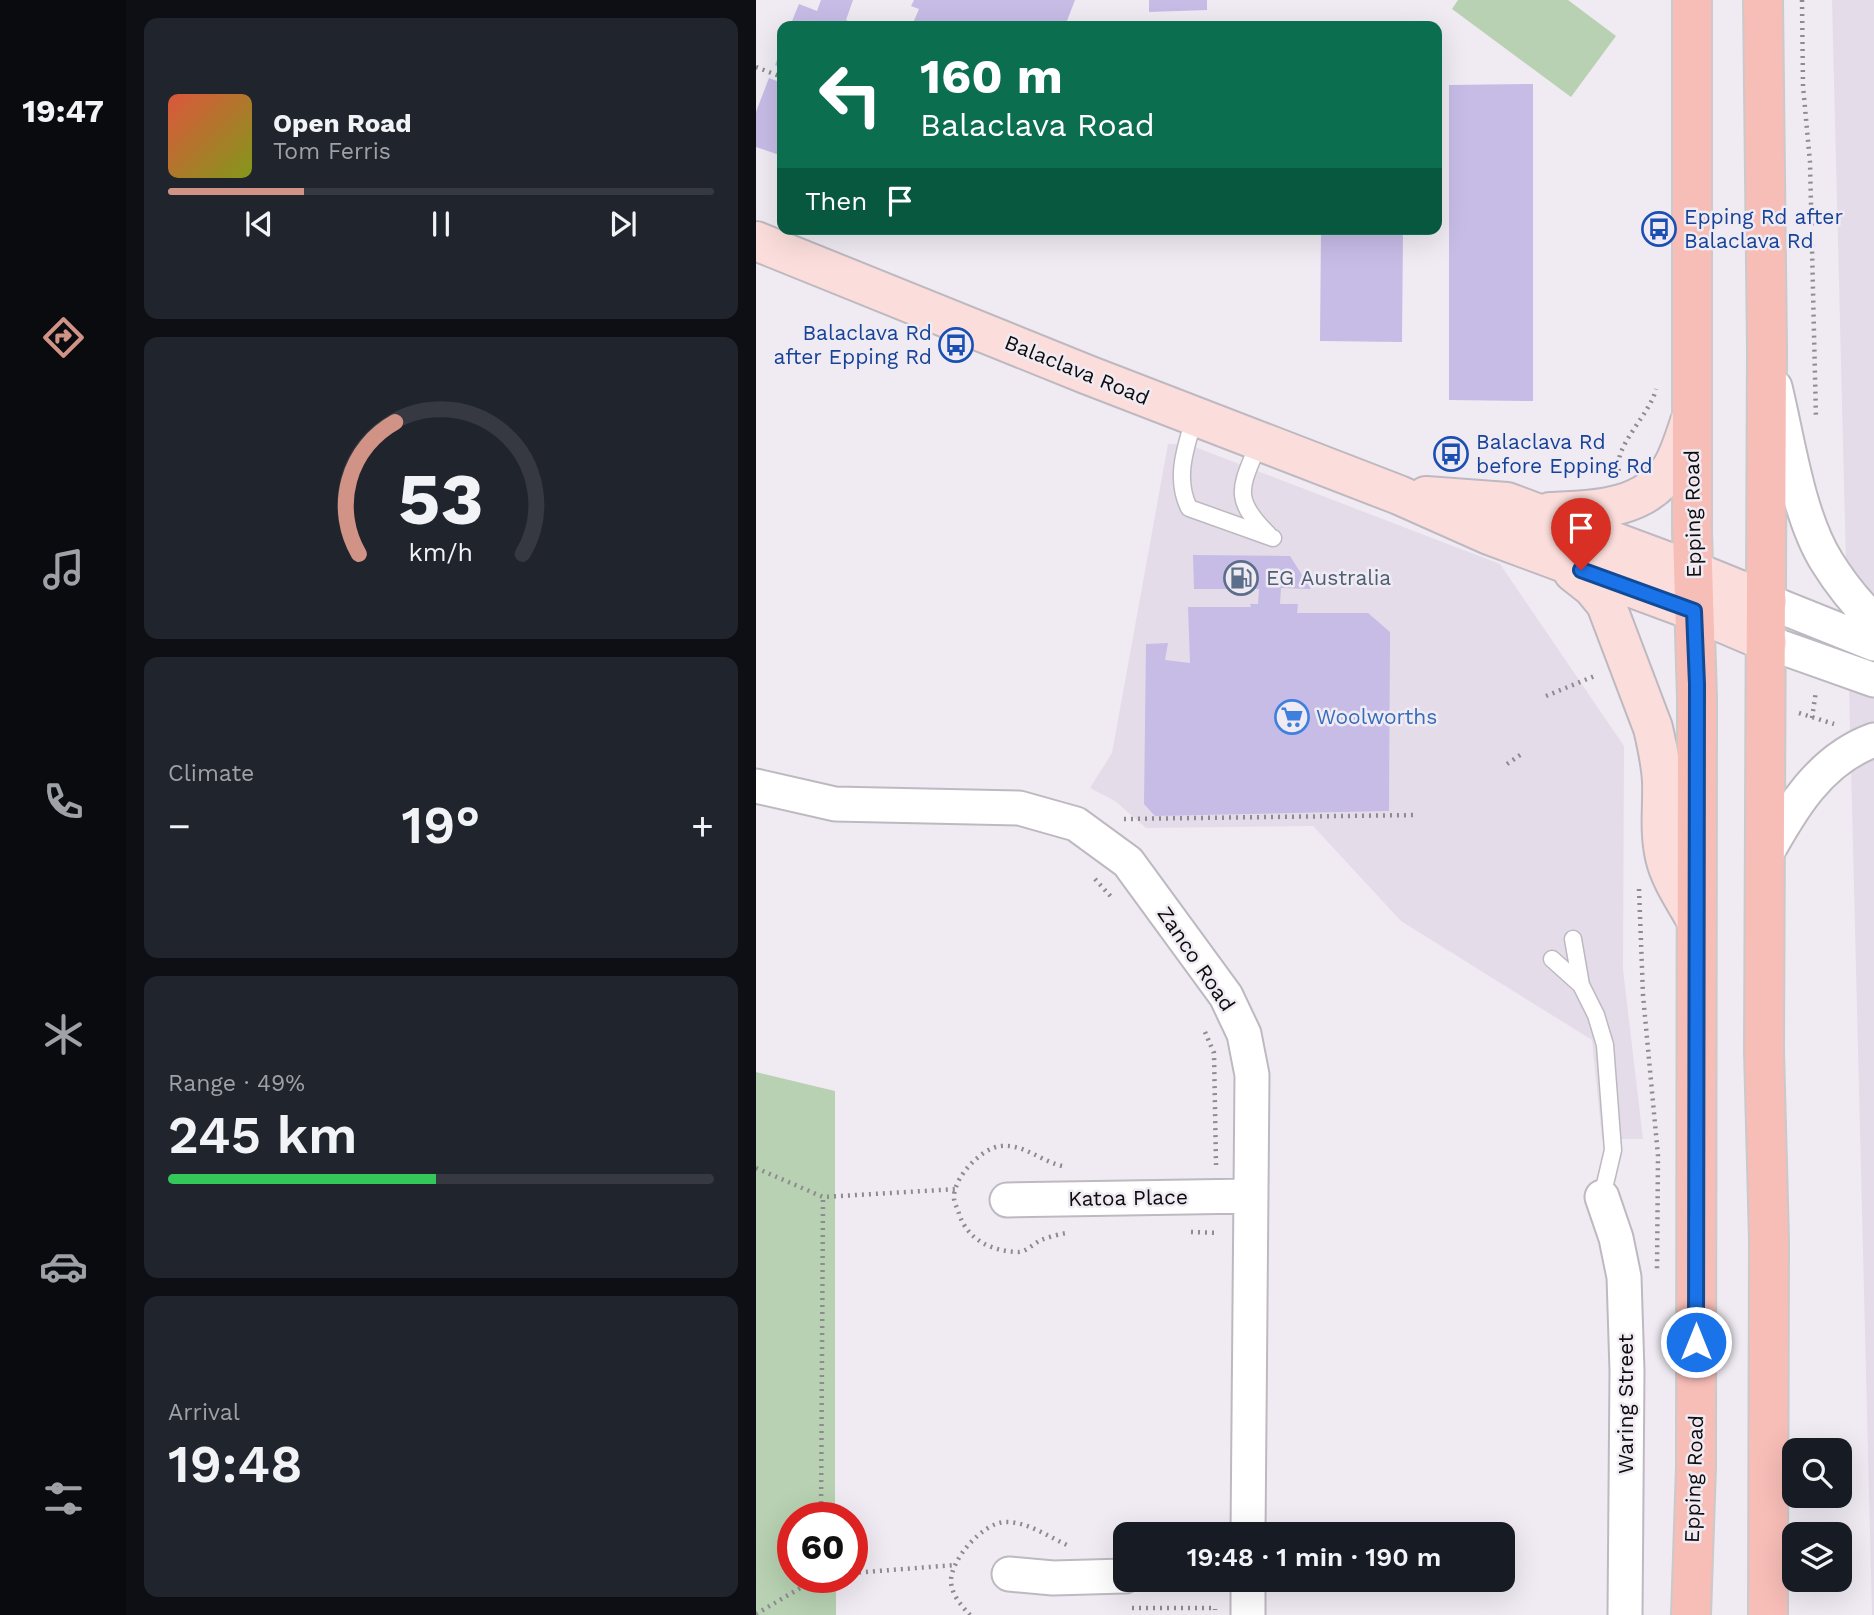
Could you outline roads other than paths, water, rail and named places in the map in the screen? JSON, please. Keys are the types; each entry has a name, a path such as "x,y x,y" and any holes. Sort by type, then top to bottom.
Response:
{"main road":[{"name":"Epping Road","path":"1691,1615 1696,1467 1697,684 1693,571 1692,0"},
{"path":"1763,0 1767,350 1764,1051 1769,1240 1768,1615"},
{"name":"Balaclava Road","path":"756,241 1259,442 1399,495 1489,536 1694,611 1767,642"},
{"path":"1537,513 1608,508 1631,501 1654,488 1673,466 1692,416"},
{"name":"Balaclava Road","path":"1399,495 1507,502 1767,601"},
{"path":"1560,562 1592,587 1606,604 1615,622 1658,746 1665,858 1696,920"}],"street":[{"path":"1767,350 1799,487 1816,541 1839,579 1874,621"},
{"name":"Balaclava Road","path":"1767,601 1874,644"},
{"name":"Balaclava Road","path":"1767,642 1874,680"},
{"path":"1764,858 1786,818 1807,788 1828,767 1860,745 1874,740"},
{"name":"Zanco Road","path":"756,786 835,804 1019,808 1076,824 1128,862 1226,996 1244,1034 1252,1075 1248,1522"},
{"name":"Katoa Place","path":"1007,1200 1250,1196"},
{"name":"Waring Street","path":"1602,1196 1616,1238 1624,1277 1627,1371 1625,1615"},
{"path":"1009,1574 1113,1576"},
{"path":"1248,1592 1248,1615"}],"lane":[{"path":"1195,416 1181,477 1182,494 1189,508 1273,538 1253,519 1244,505 1242,484 1259,442"},
{"path":"1573,939 1581,985 1596,1015 1605,1045 1613,1150 1602,1196"},
{"path":"1552,958 1581,985"}],"place":[{"name":"Epping Rd after Balaclava Rd","path":"1659,229"},
{"name":"Balaclava Rd after Epping Rd","path":"956,345"},
{"name":"Balaclava Rd before Epping Rd","path":"1451,454"},
{"name":"EG Australia","path":"1241,578"},
{"name":"Woolworths","path":"1292,717"}]}
